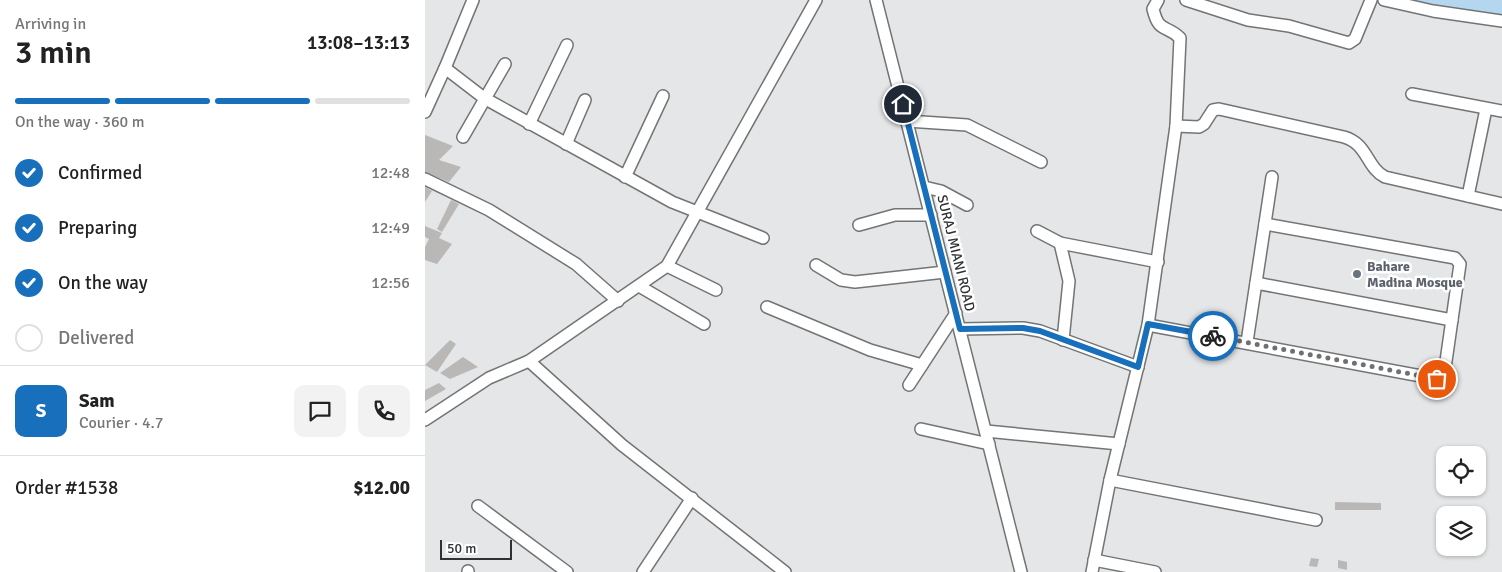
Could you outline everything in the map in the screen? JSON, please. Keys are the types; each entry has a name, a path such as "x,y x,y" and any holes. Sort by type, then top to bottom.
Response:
{"street":[{"path":"425,112 430,87 445,68 473,0"},
{"path":"425,420 489,378 529,361 667,266 816,0"},
{"name":"SURAJ MIANI ROAD","path":"876,0 1021,572"},
{"path":"1092,572 1110,480 1148,324 1176,126 1180,38 1159,25 1156,20 1153,9 1158,0"},
{"path":"1186,0 1248,20 1289,26 1349,43 1355,39 1371,0"},
{"path":"1384,0 1433,11 1502,21"},
{"path":"529,124 567,45"},
{"path":"463,137 505,64"},
{"path":"445,68 484,98 625,177 672,202 763,238"},
{"path":"1412,94 1502,111"},
{"path":"625,177 663,96"},
{"path":"566,144 585,100"},
{"path":"1176,126 1199,127 1213,110 1219,109 1344,136 1354,139 1361,146 1378,174 1502,204"},
{"path":"1468,196 1486,109"},
{"path":"907,121 967,124 1041,162"},
{"path":"1247,342 1272,177"},
{"path":"425,179 489,210 576,264 618,301"},
{"path":"924,187 935,189 967,205"},
{"path":"859,225 895,215 931,215"},
{"path":"1148,324 1442,379 1460,264 1455,258 1265,224"},
{"path":"1037,231 1060,243 1158,262"},
{"path":"1060,243 1069,280 1063,340"},
{"path":"816,265 841,280 855,282 945,272"},
{"path":"667,266 715,290"},
{"path":"1256,283 1452,320"},
{"path":"639,286 704,324"},
{"path":"767,307 870,350 922,365"},
{"path":"909,385 956,313"},
{"path":"960,329 1023,328 1040,331 1138,367"},
{"path":"529,361 622,445 692,498 778,570"},
{"path":"921,429 989,444"},
{"path":"986,431 1119,444"},
{"path":"1110,480 1316,520"},
{"path":"643,572 692,498"},
{"path":"478,506 567,572"},
{"path":"1094,560 1155,572"}],"shaded area":[{"path":"1384,0 1502,0 1502,21"}],"building":[{"path":"425,135 453,146 439,160 461,167 449,182 425,172"},
{"path":"425,187 432,191 425,202"},
{"path":"451,200 459,204 442,232 437,229"},
{"path":"425,226 442,233 439,238 452,244 437,264 425,260 425,247 429,239 425,237"},
{"path":"450,340 456,344 437,372 425,365"},
{"path":"463,357 478,367 450,379 440,373"},
{"path":"439,383 446,389 425,401 425,390"},
{"path":"1335,502 1381,503 1381,510 1335,510"},
{"path":"1311,558 1319,559 1317,567 1309,566"},
{"path":"1338,560 1347,562 1347,570 1338,568"}],"way so far":[{"path":"1213,336 1437,379"}],"place":[{"name":"Bahare Madina Mosque","path":"1357,274"}],"route":[{"path":"903,104 960,329 1023,328 1040,331 1138,367 1148,324 1213,336"}]}
